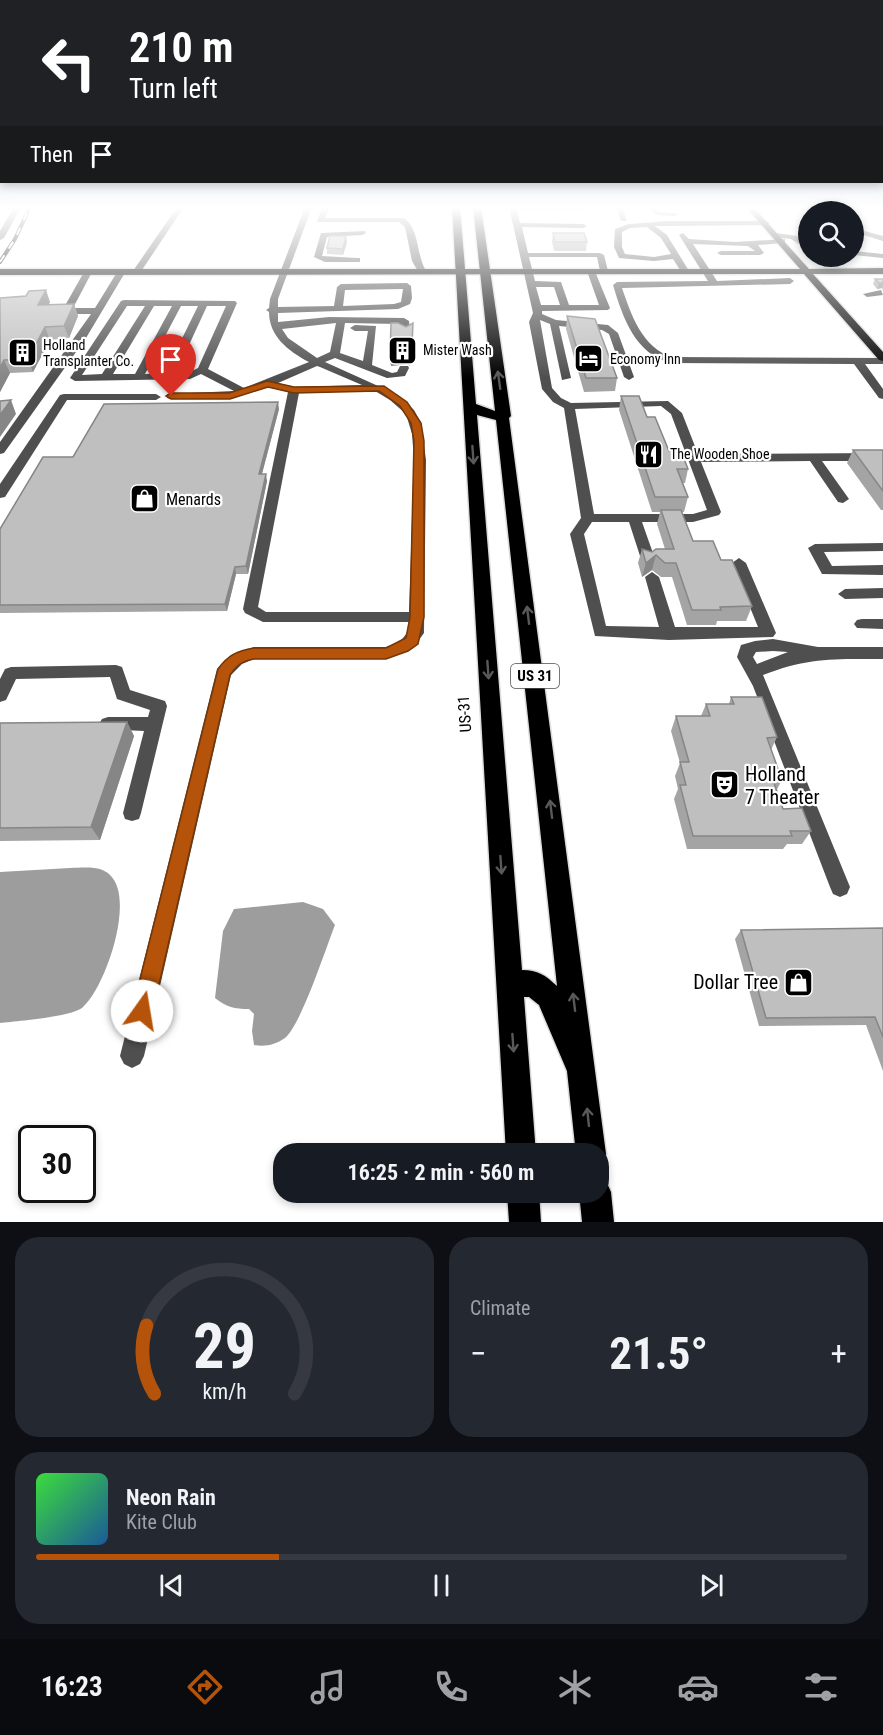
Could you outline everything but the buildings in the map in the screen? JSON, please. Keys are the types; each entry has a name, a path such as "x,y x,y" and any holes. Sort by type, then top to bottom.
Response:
{"highway":[{"name":"US 31","path":"460,264 460,271"},
{"name":"US 31","path":"483,264 504,416 590,1143"},
{"name":"US-31","path":"460,271 519,1143"},
{"path":"469,405 487,415 504,416"},
{"path":"510,984 534,983 549,996 584,1081"},
{"path":"524,1203 525,1222"},
{"path":"596,1203 598,1222"}],"main road":[{"path":"802,264 883,360"},
{"path":"0,272 883,271"}],"street":[{"path":"136,271 141,264"},
{"path":"132,1056 223,673 231,662 241,656 254,653 386,653 402,648 413,640 417,617 418,432 416,423 403,404 381,388 314,362 287,344 275,327 272,310 288,264"},
{"path":"418,264 422,271"},
{"path":"526,264 537,311 534,322 547,389 557,400 569,406 664,403 676,413 714,512 693,518 588,518"},
{"path":"553,264 558,270"},
{"path":"602,264 604,271"},
{"path":"633,264 637,271"},
{"path":"680,264 685,271"},
{"path":"702,264 714,284"},
{"path":"0,450 81,339 122,271"},
{"path":"537,311 605,308 591,271"},
{"path":"88,272 66,311 96,311"},
{"path":"790,281 617,285 636,330 649,348 662,359 883,360"},
{"path":"272,310 395,307 405,304 408,298 407,286 398,284 341,287 338,307"},
{"path":"532,284 558,284 565,308"},
{"path":"867,294 881,293"},
{"path":"209,374 232,303 124,303 75,378 209,374 243,392"},
{"path":"106,377 151,303"},
{"path":"138,377 178,303"},
{"path":"169,376 204,303"},
{"path":"537,311 554,323 606,327 613,333 629,377"},
{"path":"275,327 377,320 404,321 405,332"},
{"path":"554,323 566,378"},
{"path":"335,354 340,324"},
{"path":"340,324 373,328 367,367"},
{"path":"171,396 230,396 267,384 335,354 391,376 401,374 404,368"},
{"path":"857,361 883,396"},
{"path":"267,384 294,390 381,388"},
{"path":"294,390 250,609 263,617 417,617"},
{"path":"0,494 64,397 156,396"},
{"path":"569,406 588,518 577,534 600,632 768,633 739,563"},
{"path":"694,458 883,457"},
{"path":"814,458 843,498"},
{"path":"634,518 648,559"},
{"path":"883,547 815,548 827,571 883,570"},
{"path":"652,577 669,634"},
{"path":"845,594 883,593"},
{"path":"862,624 883,624"},
{"path":"818,653 781,646 752,647 745,652 840,887"},
{"path":"751,668 818,653 883,653"},
{"path":"2,688 11,673 116,671 123,694 159,706 132,813"},
{"path":"95,724 155,724"}],"shaded area":[{"path":"91,868 106,872 117,887 120,903 119,923 108,964 100,983 91,998 76,1011 0,1023 0,872"},
{"path":"303,902 323,909 335,925 305,1003 291,1030 285,1038 274,1044 254,1045 252,1031 254,1014 249,1009 231,1007 215,998 223,931 234,909"}],"place":[{"name":"Mister Wash","path":"402,350"},
{"name":"Holland Transplanter Co.","path":"22,353"},
{"name":"Economy Inn","path":"589,359"},
{"name":"The Wooden Shoe","path":"649,454"},
{"name":"Menards","path":"145,499"},
{"name":"Holland 7 Theater","path":"724,785"},
{"name":"Dollar Tree","path":"799,982"}],"route":[{"path":"142,1011 223,673 231,662 241,656 254,653 386,653 402,648 413,640 417,617 419,441 416,423 411,413 393,395 381,388 294,390 267,384 230,396 171,396"}]}
